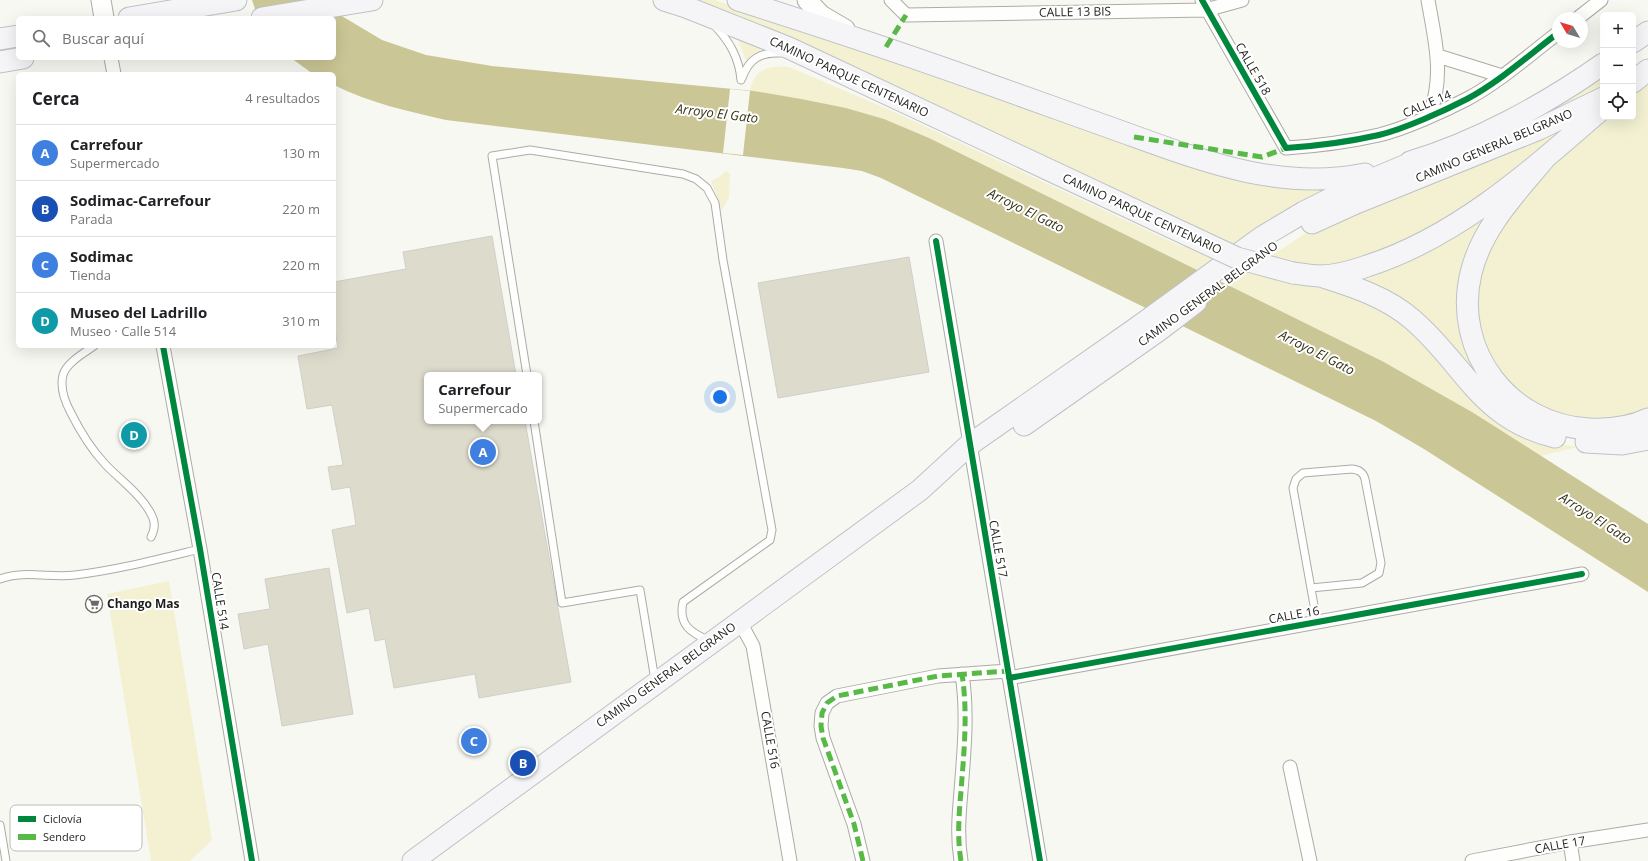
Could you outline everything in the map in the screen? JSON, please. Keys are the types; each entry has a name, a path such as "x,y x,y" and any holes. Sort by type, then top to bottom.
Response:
{"main road":[{"path":"101,0 104,16"},
{"path":"141,16 234,0"},
{"path":"274,16 372,0"},
{"path":"738,0 866,40 1188,156 1245,172 1274,177 1330,180 1376,172 1423,158 1473,137 1519,115 1551,98 1600,66"},
{"path":"806,0 830,22 866,40"},
{"name":"CAMINO PARQUE CENTENARIO","path":"670,2 814,60 1238,258 1293,273 1320,276 1356,269 1380,262 1440,233 1502,192 1600,111"},
{"path":"1636,40 1648,32"},
{"path":"0,39 16,36"},
{"path":"0,62 16,59"},
{"name":"CAMINO GENERAL BELGRANO","path":"413,861 971,453 1135,329 1218,276 1261,254 1320,219 1527,134 1600,99"},
{"path":"1546,157 1490,227 1477,255 1469,282 1468,308 1470,330 1476,349 1490,375 1515,403 1547,421 1574,428 1602,430 1628,427 1648,419"},
{"name":"CAMINO GENERAL BELGRANO","path":"971,453 1158,331 1262,237 1304,212 1354,187 1423,158"},
{"path":"1320,276 1357,288 1397,307 1425,331 1484,400 1507,417 1528,428 1544,434 1584,442 1622,444 1648,439"}],"street":[{"name":"CALLE 13 BIS","path":"891,0 906,15 1204,5 1242,0"},
{"path":"1428,0 1438,56 1438,90 1429,116"},
{"path":"1586,12 1601,0"},
{"name":"CALLE 518","path":"1204,5 1286,148"},
{"name":"CALLE 14","path":"1286,148 1321,145 1381,135 1429,116 1467,99 1502,76 1552,38"},
{"path":"1438,56 1502,76"},
{"path":"111,60 114,72"},
{"name":"CALLE 517","path":"936,241 1040,861"},
{"name":"CALLE 514","path":"163,348 200,549 252,861"},
{"name":"CALLE 16","path":"863,861 854,824 823,738 822,712 827,703 837,696 938,676 962,674 1008,674 1317,622 1582,574"},
{"name":"CALLE 516","path":"740,622 753,646 790,861"},
{"path":"961,861 959,827 966,726 966,695 962,674"},
{"path":"1290,767 1310,861"},
{"name":"CALLE 17","path":"1472,861 1570,842 1648,830"},
{"path":"1570,842 1573,861"}],"lane":[{"path":"670,2 704,17 722,34 735,54 740,67 741,80 750,62 762,54 784,53 814,60"},
{"path":"527,372 492,156 530,150 683,174 696,179 707,188 715,203 723,260 772,530 770,540 683,602 681,610 685,624 694,634 712,642"},
{"path":"91,348 69,365 63,374 62,386 66,404 82,434 104,463 144,503 153,517 154,523 151,537"},
{"path":"534,424 562,603 640,590 656,683"},
{"path":"1311,588 1362,583 1379,573 1381,563 1365,479 1363,474 1358,470 1352,469 1303,474 1296,478 1293,488 1317,622"},
{"path":"0,579 19,574 52,576 101,572 200,549"},
{"path":"0,825 2,849 6,861"}],"shaded area":[{"path":"693,0 715,0 1198,170 1262,182 1326,189 1202,272 929,138 884,119 846,108 750,91 755,78 759,73 769,68 789,67 890,110 1183,247 1195,227 820,54"},
{"path":"737,37 762,48 751,55 746,61"},
{"path":"1600,80 1600,87 1549,117 1519,132 1314,216 1275,238 1217,280 1214,278 1273,236 1312,214 1487,142 1546,112"},
{"path":"1648,80 1648,408 1611,422 1557,419 1525,400 1495,370 1476,330 1473,285 1490,227 1543,168 1600,120 1636,120 1636,87"},
{"path":"1573,120 1484,194 1420,236 1340,265 1320,265 1295,262 1291,283 1325,289 1345,295 1390,316 1551,443 1578,447 1540,456 1472,412 1382,361 1227,285 1306,233 1344,214"},
{"path":"726,171 730,174 729,198 722,210 711,181"},
{"path":"1506,195 1461,310 1525,420 1357,279 1400,266 1437,247 1472,223"},
{"path":"169,581 212,840 190,861 151,861 107,594"}],"water":[{"name":"Arroyo El Gato","path":"252,0 315,0 382,40 426,55 492,66 754,91 846,108 884,119 929,138 1382,361 1472,412 1648,524 1648,592 1424,449 1376,421 881,178 862,171 843,168 446,120 389,106 361,97 336,86 336,72 310,72 294,60 336,60 336,16 257,16"}],"pier":[{"path":"730,89 750,91 743,155 723,153"}],"building":[{"path":"492,236 515,372 424,372 424,424 526,424 571,682 479,698 475,674 394,688 385,639 375,641 369,608 347,613 332,530 356,525 350,487 332,490 328,467 343,465 332,405 307,409 298,356 338,348 336,336 336,282 406,269 403,252"},
{"path":"909,257 929,372 778,398 758,283"},
{"path":"329,568 353,714 282,726 268,644 244,649 238,614 270,609 265,579"}],"marked path":[{"path":"886,47 906,15"},
{"path":"1134,137 1262,157 1286,148"},
{"path":"863,861 854,824 823,738 821,726 822,713 827,703 837,696 938,676 1008,671"},
{"path":"961,861 959,826 965,718 962,674"}],"cycle path":[{"path":"1202,0 1286,148 1332,143 1379,135 1400,129 1458,104 1479,92 1552,38"},
{"path":"936,241 1040,861"},
{"path":"163,348 200,549 252,861"},
{"path":"1009,678 1582,574"}],"place":[{"name":"Museo del Ladrillo","path":"134,435"},
{"name":"Carrefour","path":"483,452"},
{"name":"Chango Mas","path":"94,604"},
{"name":"Sodimac","path":"474,741"},
{"name":"Sodimac-Carrefour","path":"523,763"}]}
